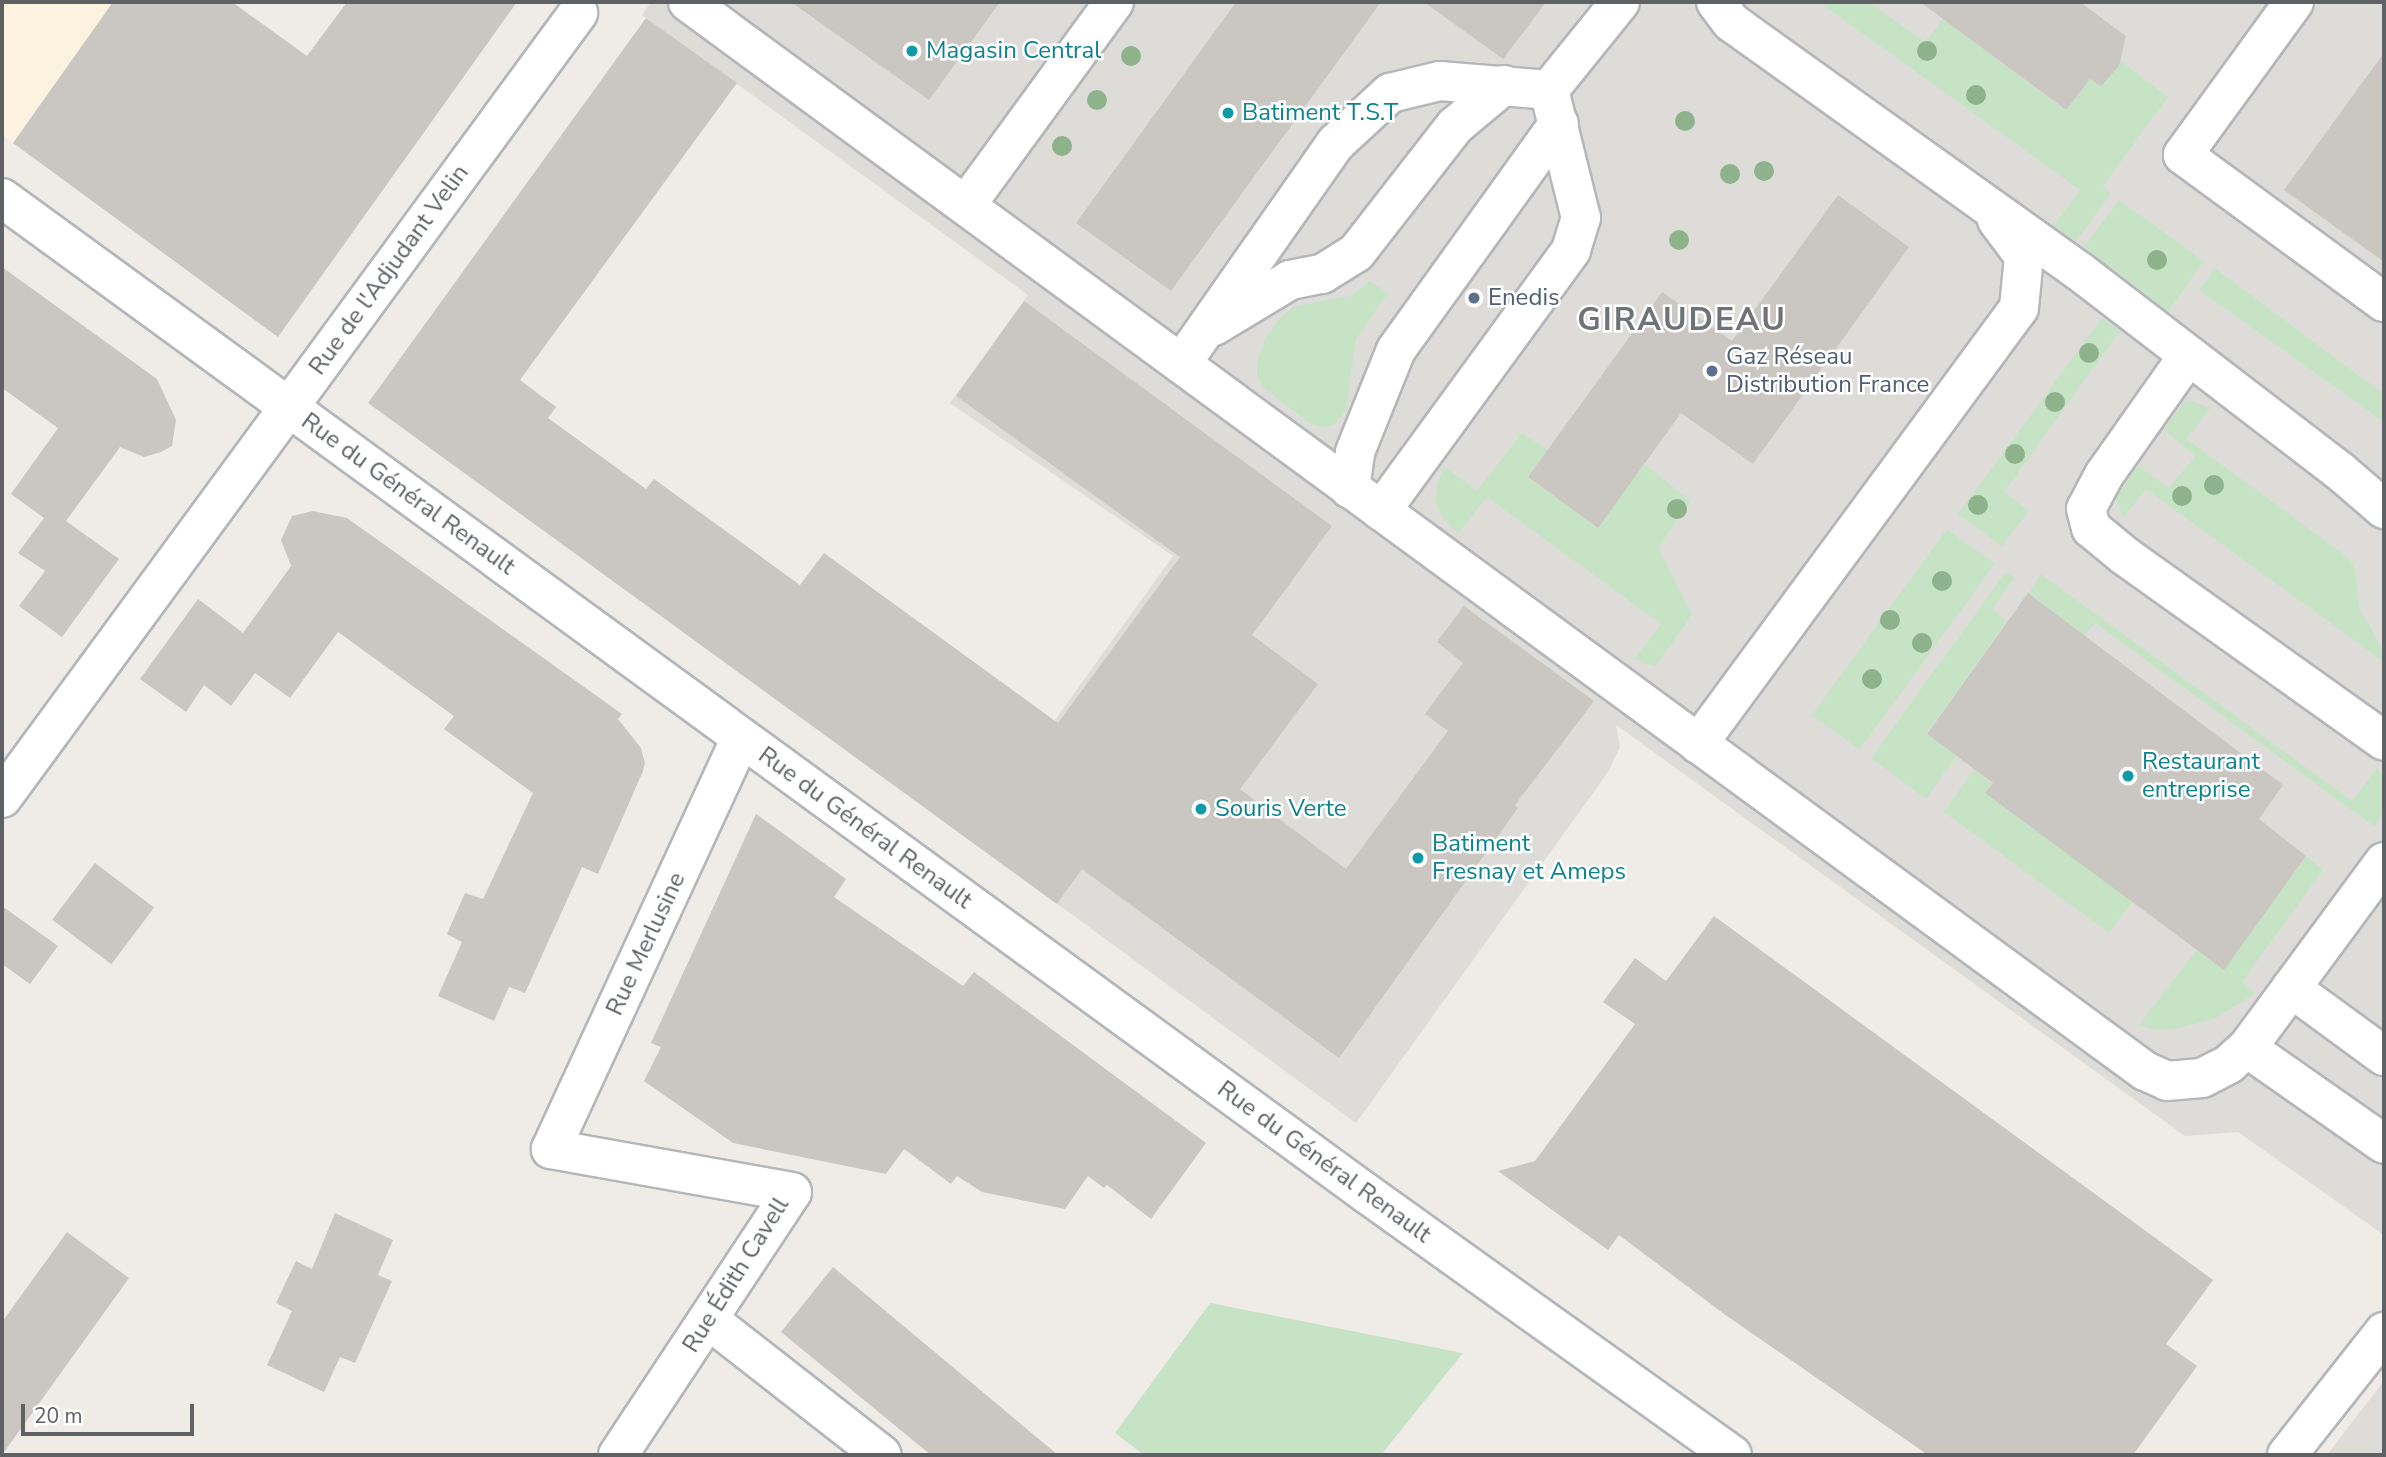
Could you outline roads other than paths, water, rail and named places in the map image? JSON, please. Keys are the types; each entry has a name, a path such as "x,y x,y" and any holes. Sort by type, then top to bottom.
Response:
{"street":[{"path":"688,2 2145,1071 2167,1081 2202,1077 2229,1064 2247,1048 2384,862"},
{"path":"966,205 1114,2"},
{"path":"1365,500 1355,452 1396,350 1620,2"},
{"path":"1716,2 1731,22 1983,203 2342,471 2384,509"},
{"path":"2294,2 2183,155 2384,302"},
{"name":"Rue de l'Adjudant Velin","path":"2,798 287,405 320,367 578,13"},
{"path":"1181,364 1336,142 1390,93 1440,81 1504,85 1554,106"},
{"path":"1203,332 1290,280 1322,274 1356,253 1455,127 1504,85"},
{"path":"1365,500 1570,250 1581,218 1554,106"},
{"name":"Rue du Général Renault","path":"2,198 1730,1455"},
{"path":"1698,744 2019,308 2024,256 1983,203"},
{"path":"2188,356 2104,475 2086,509 2091,528 2125,556 2384,741"},
{"name":"Rue Merlusine","path":"551,1149 741,738"},
{"path":"2291,988 2384,1056"},
{"path":"2247,1048 2384,1144"},
{"name":"Rue Édith Cavell","path":"551,1149 792,1192 618,1455"},
{"path":"709,1320 881,1455"},
{"path":"2287,1455 2384,1332"}],"place":[{"name":"Magasin Central","path":"912,51"},
{"name":"Batiment T.S.T","path":"1228,113"},
{"name":"Enedis","path":"1474,298"},
{"name":"Gaz Réseau Distribution France","path":"1712,371"},
{"name":"Restaurant entreprise","path":"2128,776"},
{"name":"Souris Verte","path":"1201,809"},
{"name":"Batiment Fresnay et Ameps","path":"1418,858"}],"district":[{"name":"GIRAUDEAU","path":"1682,320"}]}
